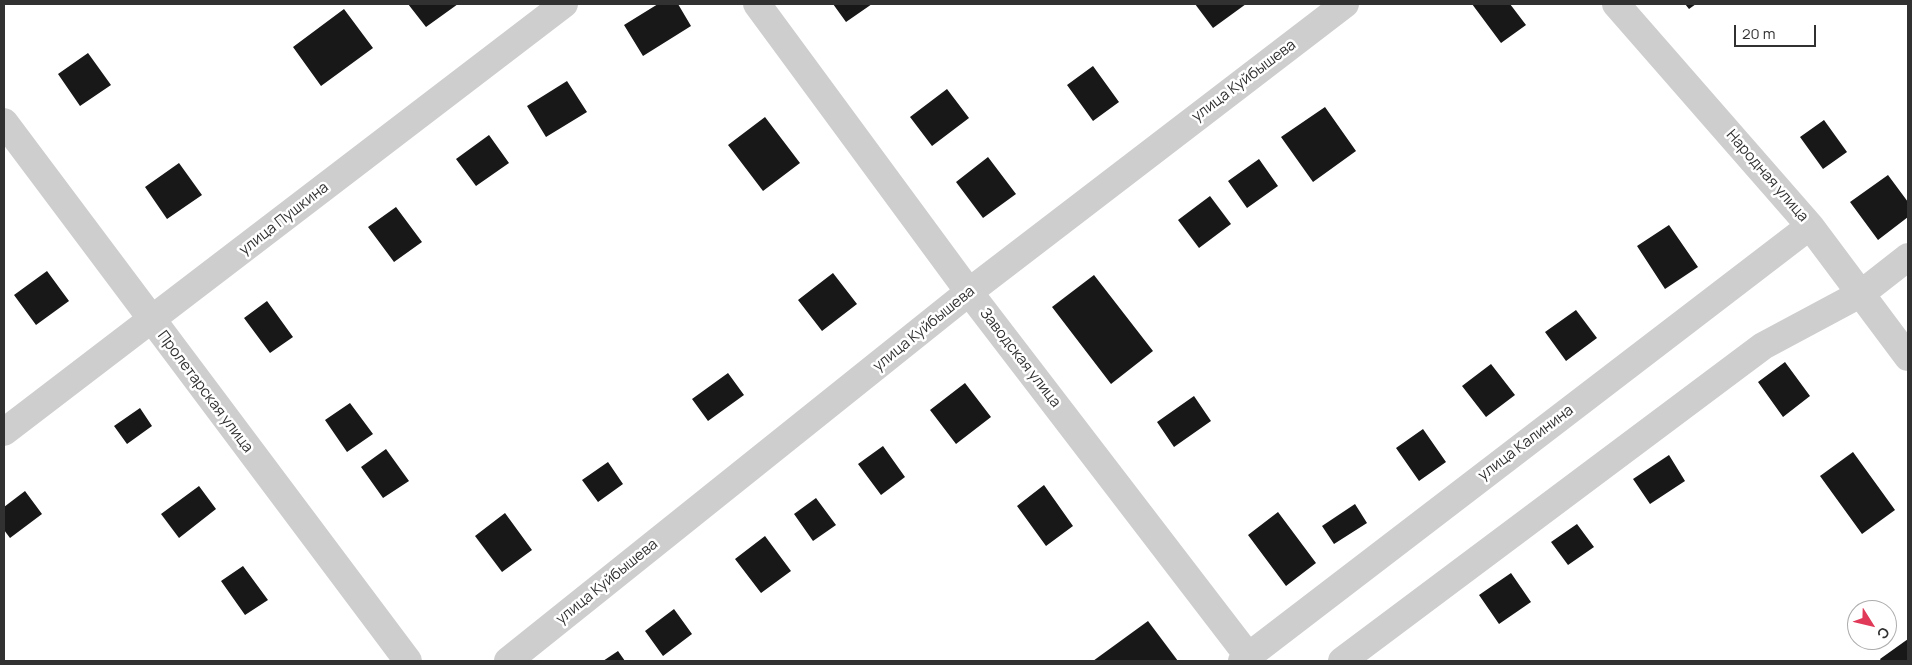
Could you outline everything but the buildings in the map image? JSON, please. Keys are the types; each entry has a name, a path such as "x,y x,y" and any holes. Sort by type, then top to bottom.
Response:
{"street":[{"name":"улица Пушкина","path":"4,432 564,4"},
{"name":"Заводская улица","path":"757,4 969,292 1247,659"},
{"name":"улица Куйбышева","path":"508,661 969,292 1345,4"},
{"name":"Народная улица","path":"1616,4 1810,226 1862,293 1908,357"},
{"name":"Пролетарская улица","path":"4,122 151,321 408,661"},
{"name":"улица Калинина","path":"1247,659 1810,226"},
{"path":"1342,661 1763,346 1862,293 1908,258"}]}
